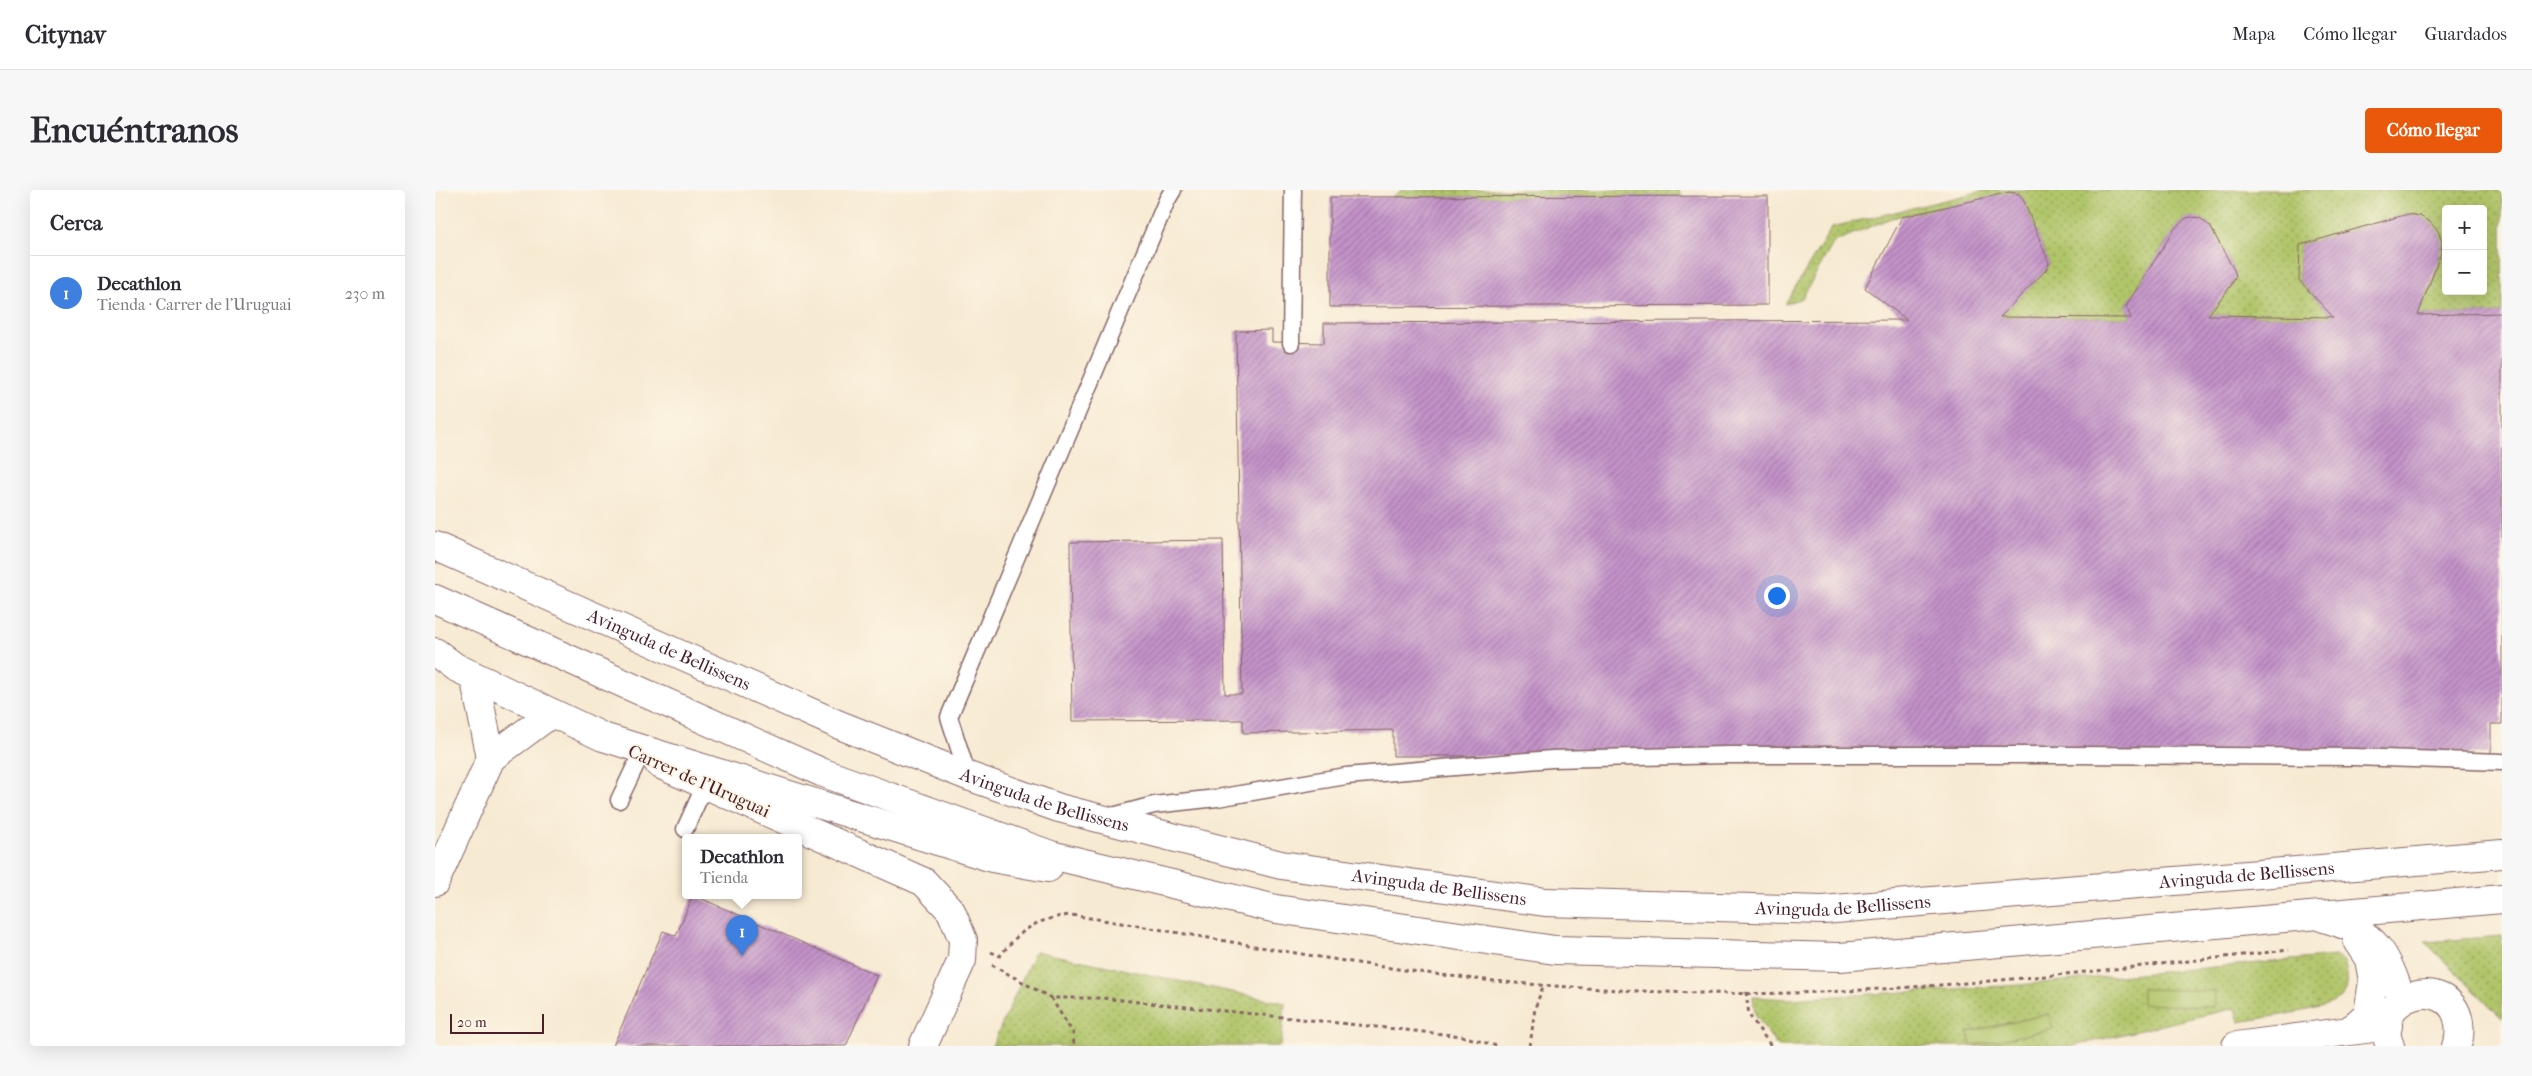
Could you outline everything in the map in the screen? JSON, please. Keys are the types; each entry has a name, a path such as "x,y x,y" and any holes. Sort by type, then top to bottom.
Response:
{"main road":[{"name":"Avinguda de Bellissens","path":"435,546 837,724 968,776 1059,808 1281,865 1545,902 1823,910 2502,854"},
{"path":"435,599 821,772 1051,855 1276,909"},
{"path":"435,652 455,667 603,737 991,858 1276,909 1555,950 1840,957 2502,899"},
{"path":"474,676 491,758"},
{"path":"435,882 491,758 552,713"},
{"name":"Carrer de l'Uruguai","path":"603,737 640,756 924,882 951,911 963,940 962,960"},
{"path":"2315,915 2347,925 2377,944 2385,956 2402,1001"},
{"path":"2347,925 2369,959 2373,982 2368,1014 2350,1030"},
{"path":"923,1046 962,960"},
{"path":"2237,1046 2350,1030 2389,1036 2389,1017 2402,1001 2413,995 2426,993 2442,999 2452,1007 2458,1018 2464,1045"}],"lane":[{"path":"968,776 949,718 1167,200 1173,190"},
{"path":"1291,343 1293,190"},
{"path":"1101,819 1154,805 1217,798 1346,776 1552,759 1727,755 2071,755 2353,757 2502,762"},
{"path":"619,800 640,756"},
{"path":"685,829 705,785"}],"path":[{"path":"1530,1046 1535,1008 1555,950"},
{"path":"962,960 997,965 1051,998 1073,1033 1075,1046"},
{"path":"1746,992 1749,1015 1771,1046"},
{"path":"1051,998 1102,998 1462,1036 1497,1046"}],"green space":[{"path":"1402,190 1678,190 1683,196 1392,197"},
{"path":"1987,190 2502,190 2502,313 2418,315 2436,271 2441,241 2436,229 2426,220 2408,214 2300,245 2299,280 2333,317 2208,315 2230,289 2235,272 2219,240 2211,229 2203,221 2195,217 2185,219 2175,228 2126,306 2131,318 2000,317 2046,270 2049,263 2023,199 2015,192 1891,218 1834,242 1802,298 1785,304 1832,227"},
{"path":"2502,936 2502,1018 2425,942"},
{"path":"1035,951 1285,1003 1281,1046 992,1046"},
{"path":"2335,956 2344,961 2346,970 2347,985 2344,994 2341,998 2322,1006 2239,1022 2235,1008 2073,1046 1777,1046 1755,1014 1753,997 1789,999 2019,985","holes":["2049,1014 2052,1029 1971,1046 1968,1032"]},
{"path":"2142,989 2215,991 2214,1007 2142,1004"},
{"path":"2049,1014 2053,1029 1971,1046 1968,1032"}],"building":[{"path":"2010,192 2019,194 2023,199 2049,263 2046,270 2000,317 2131,318 2126,306 2175,228 2186,218 2192,217 2200,218 2210,226 2236,277 2208,315 2333,317 2299,280 2300,245 2408,214 2420,216 2430,222 2438,231 2442,242 2441,253 2418,315 2502,313 2502,724 2491,724 2491,754 1393,756 1393,730 1243,733 1243,720 1072,721 1070,542 1223,540 1225,694 1242,694 1236,331 1272,330 1272,342 1324,343 1324,323 1907,320 1865,288 1902,217"},
{"path":"1768,196 1768,305 1330,307 1330,197"},
{"path":"691,899 702,899 877,975 846,1046 613,1046 663,931 676,936"}],"place":[{"name":"Decathlon","path":"742,956"}]}
